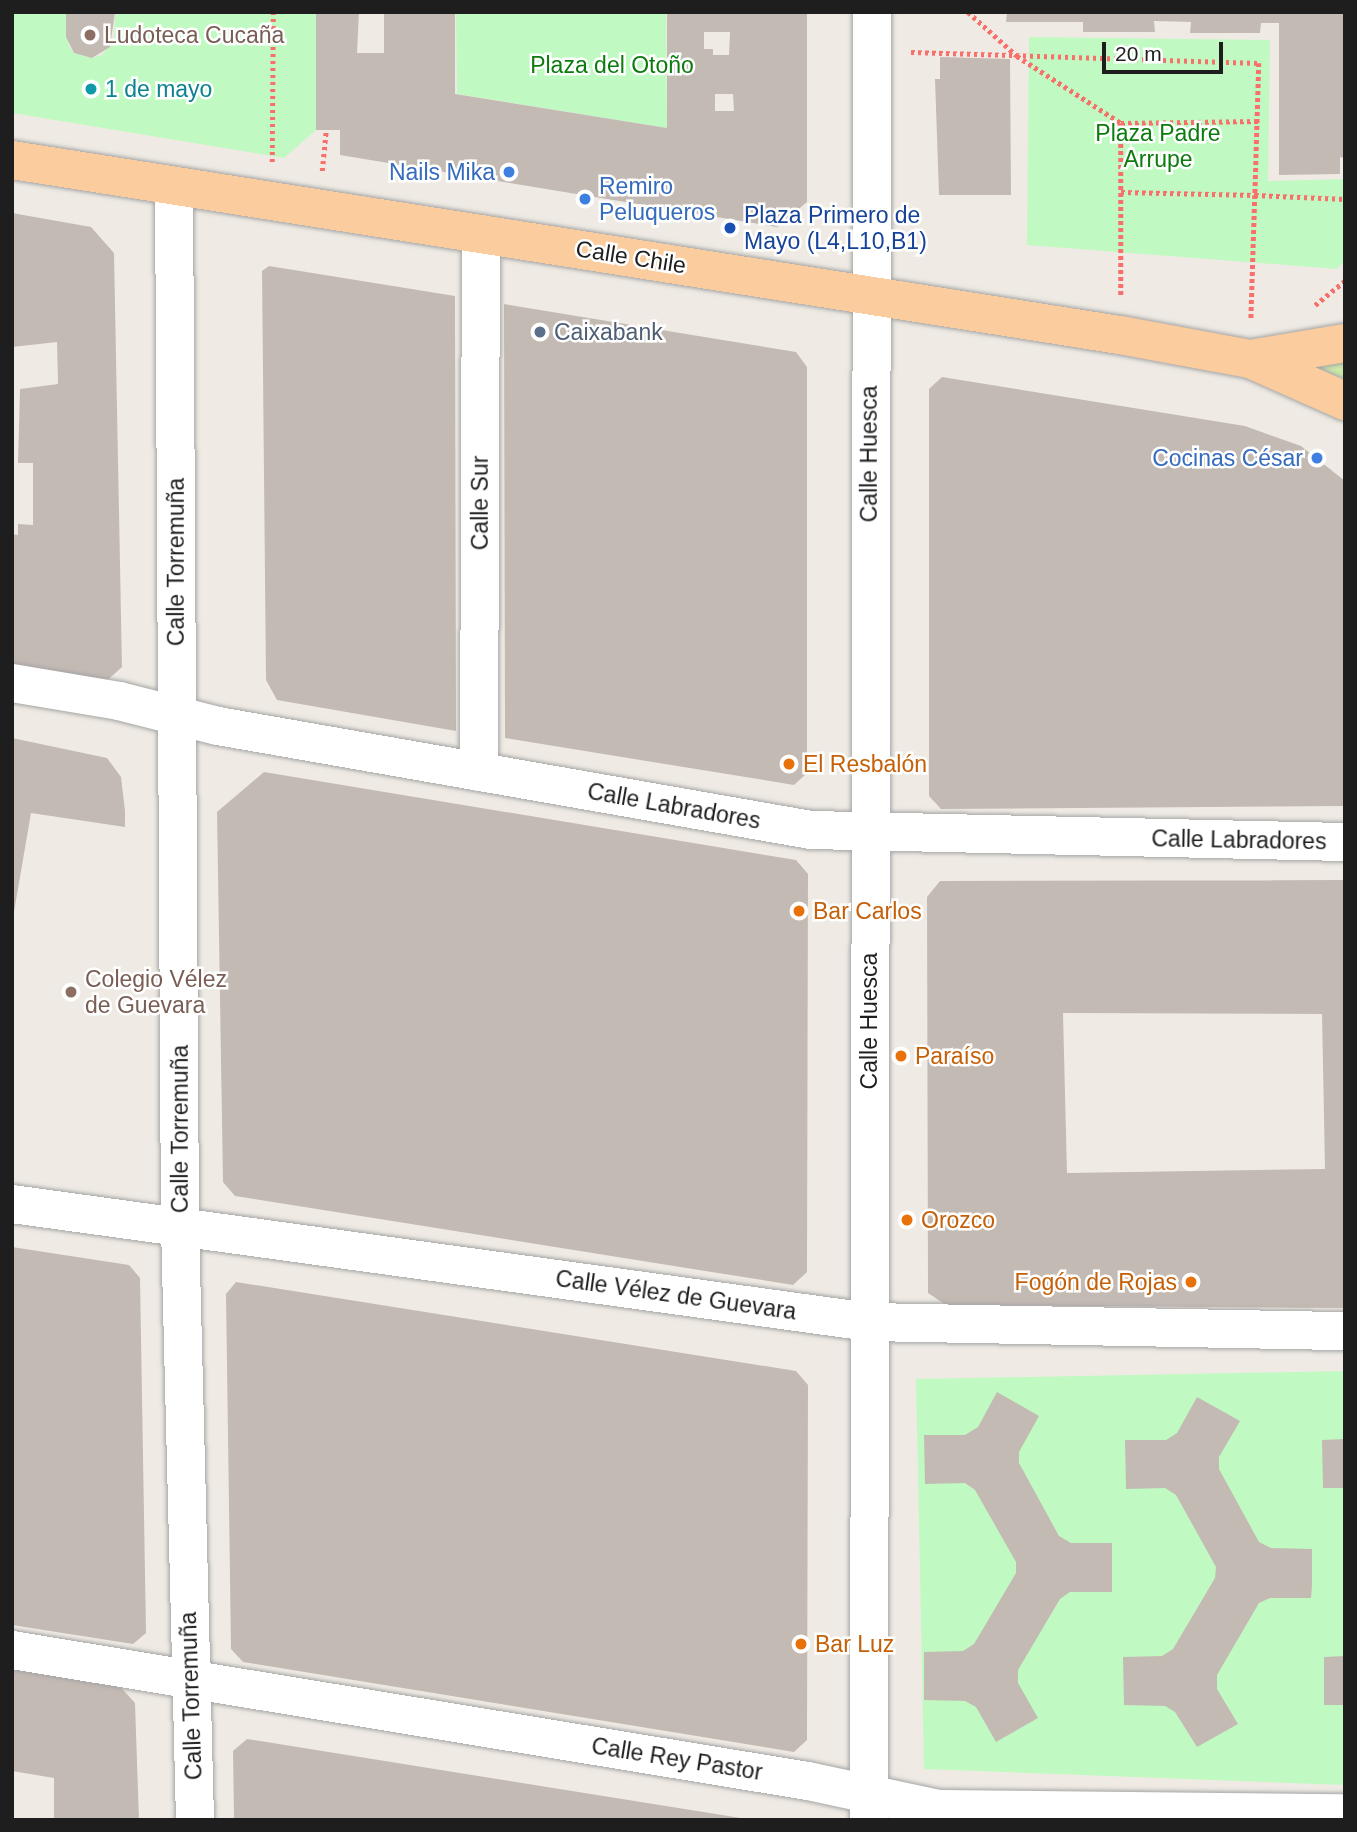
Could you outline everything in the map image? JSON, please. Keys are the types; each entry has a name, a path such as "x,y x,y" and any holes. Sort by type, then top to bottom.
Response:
{"main road":[{"name":"Calle Chile","path":"12,160 869,293 1120,335 1250,359 1345,401"},
{"name":"Calle Chile","path":"1250,359 1345,343"}],"street":[{"name":"Calle Huesca","path":"869,1808 869,293 872,12"},
{"name":"Calle Torremuña","path":"174,186 180,1227 189,1678 195,1820"},
{"name":"Calle Sur","path":"479,772 481,234"},
{"name":"Calle Labradores","path":"12,683 120,701 176,718 811,830 869,834 1345,842"},
{"name":"Calle Vélez de Guevara","path":"12,1204 869,1322 1345,1331"},
{"name":"Calle Rey Pastor","path":"12,1650 808,1781 869,1808 1345,1812"}],"path":[{"path":"270,202 273,12"},
{"path":"968,12 1017,55 1121,123 1258,121"},
{"path":"872,50 1259,64 1250,359"},
{"path":"1120,335 1121,123"},
{"path":"1121,192 1345,199"}],"green space":[{"path":"12,12 66,12 69,46 74,53 92,58 102,55 114,39 115,12 316,12 316,130 284,158 12,113"},
{"name":"Plaza del Otoño","path":"456,12 666,12 667,128 457,94"},
{"name":"Plaza Padre Arrupe","path":"1029,37 1270,40 1268,181 1345,179 1345,260 1337,269 1027,245"},
{"path":"1345,358 1345,379 1307,364"},
{"path":"1345,1371 1345,1785 924,1769 916,1379"}],"building":[{"name":"Ludoteca Cucaña","path":"66,12 115,12 110,47 92,58 74,53 66,37"},
{"path":"316,12 359,12 357,53 384,53 384,12 455,12 455,94 667,128 667,12 807,12 807,202 777,227 340,155 340,130 316,130","holes":["704,32 730,32 729,55 713,55 713,49 704,49","715,94 733,94 734,111 715,111"]},
{"path":"1007,12 1345,12 1345,158 1340,157 1340,174 1279,175 1279,23 1261,23 1260,33 1190,33 1191,22 1154,21 1155,32 1083,32 1083,22 1006,22"},
{"path":"940,57 1010,59 1011,195 939,195 935,79 940,79"},
{"path":"12,213 91,227 114,253 122,667 103,684 12,668 12,534 18,535 18,524 33,525 33,463 18,463 20,389 58,384 57,342 12,347"},
{"path":"269,266 455,296 456,731 277,700 266,680 262,271"},
{"path":"504,304 796,352 807,367 807,773 794,785 505,738"},
{"path":"942,377 1245,426 1301,446 1345,481 1345,806 941,809 929,796 929,389"},
{"path":"12,738 107,758 121,777 125,811 125,827 31,813 14,912"},
{"path":"264,772 796,860 808,874 807,1272 793,1285 235,1196 223,1182 217,812"},
{"path":"1345,880 1345,1308 946,1305 928,1293 927,897 940,881","holes":["1063,1013 1322,1014 1325,1169 1067,1173"]},
{"path":"12,1247 129,1265 140,1278 146,1633 133,1644 12,1625"},
{"path":"236,1282 796,1371 808,1385 807,1740 794,1752 243,1662 231,1649 226,1294"},
{"path":"997,1392 1039,1416 1019,1452 1019,1463 1059,1536 1071,1543 1112,1543 1112,1592 1070,1592 1060,1599 1018,1670 1018,1683 1038,1718 996,1742 976,1707 965,1701 924,1700 924,1652 963,1651 974,1644 1016,1573 1016,1562 975,1490 965,1483 925,1484 924,1435 965,1435 978,1427"},
{"path":"1197,1397 1240,1421 1219,1457 1219,1469 1259,1542 1271,1548 1312,1549 1312,1586 1311,1598 1270,1598 1259,1603 1217,1675 1217,1689 1238,1724 1197,1747 1175,1712 1165,1706 1124,1705 1123,1657 1162,1656 1173,1649 1215,1578 1216,1567 1176,1495 1165,1488 1126,1489 1125,1440 1166,1440 1177,1433"},
{"path":"1345,1439 1345,1488 1323,1488 1322,1440"},
{"path":"1345,1656 1345,1705 1324,1705 1324,1657"},
{"path":"12,1666 116,1682 135,1703 139,1820 54,1820 54,1778 12,1771"},
{"path":"247,1739 741,1820 234,1820 233,1751"}],"place":[{"name":"Ludoteca Cucaña","path":"90,35"},
{"name":"1 de mayo","path":"91,89"},
{"name":"Nails Mika","path":"509,172"},
{"name":"Remiro Peluqueros","path":"585,199"},
{"name":"Plaza Primero de Mayo (L4,L10,B1)","path":"730,228"},
{"name":"Caixabank","path":"540,332"},
{"name":"Cocinas César","path":"1317,458"},
{"name":"El Resbalón","path":"789,764"},
{"name":"Bar Carlos","path":"799,911"},
{"name":"Colegio Vélez de Guevara","path":"71,992"},
{"name":"Paraíso","path":"901,1056"},
{"name":"Orozco","path":"907,1220"},
{"name":"Fogón de Rojas","path":"1191,1282"},
{"name":"Bar Luz","path":"801,1644"}]}
